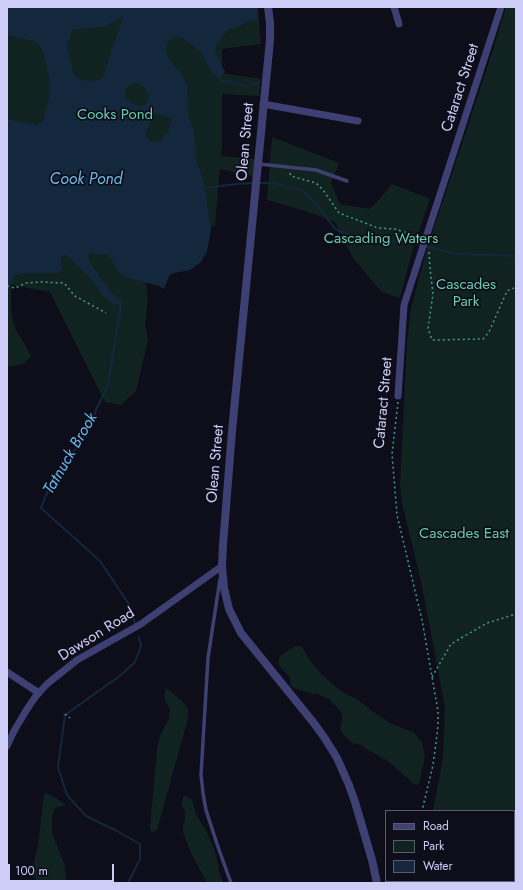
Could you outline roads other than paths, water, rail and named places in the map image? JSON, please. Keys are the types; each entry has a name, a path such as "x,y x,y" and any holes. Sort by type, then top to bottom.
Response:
{"street":[{"name":"Olean Street","path":"268,7 270,31 232,431 223,545 222,566 226,599 241,633 317,727 331,747 349,785 367,840 377,883"},
{"path":"394,7 399,24"},
{"name":"Cataract Street","path":"398,396 404,305 501,7"},
{"path":"263,104 358,121"},
{"name":"Dawson Road","path":"7,746 22,716 47,684 77,660 140,624 222,566"},
{"path":"7,672 39,693"}],"lane":[{"path":"258,164 316,170 347,181"},
{"path":"222,566 208,658 201,774 203,793 210,821 231,883"}],"water":[{"name":"Cook Pond","path":"7,7 257,7 258,19 255,22 250,20 238,27 229,29 215,47 216,53 225,72 219,77 212,73 201,52 184,39 176,36 168,41 166,50 169,60 182,74 187,86 188,113 194,133 197,163 204,183 211,230 207,252 200,263 190,270 174,273 169,276 164,289 159,286 128,278 119,273 108,255 92,253 89,253 88,258 92,266 111,292 121,301 121,305 114,304 104,297 89,277 68,256 63,255 61,258 62,269 58,273 21,273 12,279 11,286 7,285 7,119 37,125 43,121 49,100 50,79 44,54 39,45 34,41 12,36 7,33","holes":["124,15 103,78 94,81 83,80 76,77 73,73 67,45 72,30 105,27","137,83 144,87 148,94 147,103 141,106 133,104 126,99 125,91 129,85","157,114 172,118 169,130 162,140 156,142 150,141 145,135 153,117"]}],"waterway":[{"path":"219,77 221,81 247,86 258,83"},
{"path":"205,188 254,183"},
{"path":"258,183 273,183 302,190 318,206 335,229 355,238 412,243 457,254 516,256"},
{"name":"Tatnuck Brook","path":"120,304 108,385 96,410 89,430 51,483 41,508 100,561 130,606 135,624"},
{"name":"Tatnuck Brook","path":"128,883 140,859 140,844 86,816 67,795 58,767 65,715 121,675 135,662 141,646 139,637"}],"park label":[{"name":"Cooks Pond","path":"115,115"},
{"name":"Cascading Waters","path":"381,239"},
{"name":"Cascades Park","path":"466,294"},
{"name":"Cascades East","path":"464,534"}]}
